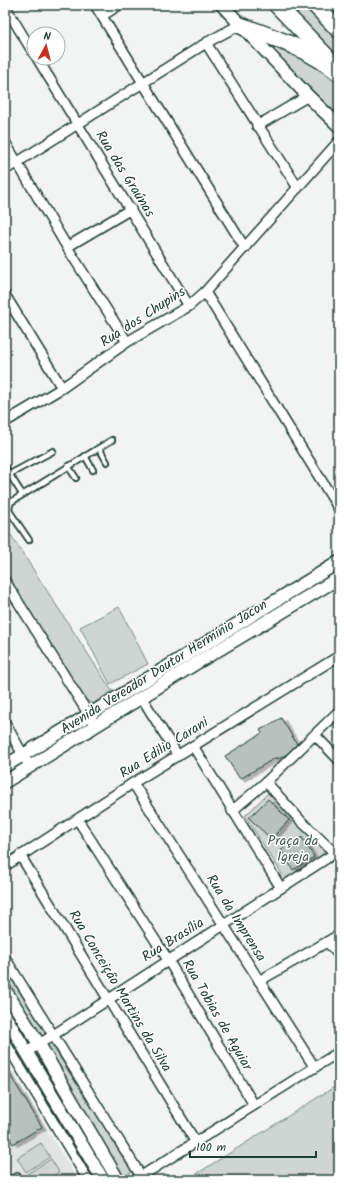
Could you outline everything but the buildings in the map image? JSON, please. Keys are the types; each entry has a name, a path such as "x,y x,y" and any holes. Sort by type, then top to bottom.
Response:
{"highway":[{"path":"277,5 339,69"},
{"path":"315,5 339,30"},
{"path":"239,25 308,52 322,60 339,74"}],"street":[{"path":"95,5 144,82 245,248"},
{"path":"102,16 119,5"},
{"path":"222,5 239,25 339,126"},
{"path":"5,6 26,41"},
{"path":"5,170 144,82 239,25"},
{"path":"206,44 298,188"},
{"name":"Rua das Graúnas","path":"41,66 131,209 189,306"},
{"path":"258,126 308,96"},
{"name":"Rua dos Chupins","path":"5,422 62,388 127,342 189,306 245,248 339,141"},
{"path":"5,142 67,247 127,342"},
{"path":"67,247 131,209"},
{"path":"204,292 339,509"},
{"path":"5,295 62,388"},
{"name":"Avenida Vereador Doutor Hermínio Jacon","path":"5,766 87,714 338,565"},
{"name":"Avenida Vereador Doutor Hermínio Jacon","path":"5,782 339,578"},
{"path":"5,581 87,714 96,726"},
{"name":"Rua Edilio Carani","path":"5,866 133,783 338,659"},
{"path":"142,698 178,756"},
{"path":"232,811 266,782 339,711"},
{"path":"5,723 24,754 30,767"},
{"path":"315,735 339,760"},
{"path":"193,746 281,888"},
{"path":"266,782 301,821 337,855"},
{"name":"Rua da Imprensa","path":"133,783 315,1068"},
{"name":"Rua Tobias de Aguiar","path":"78,820 168,960 254,1104"},
{"name":"Rua Conceição Martins da Silva","path":"20,855 109,998 195,1141"},
{"name":"Rua Brasília","path":"27,1052 281,888 337,855"},
{"path":"259,981 339,935"},
{"path":"327,942 339,955"},
{"path":"5,958 54,1034 138,1178 339,1052"},
{"path":"5,990 39,1044 118,1180"},
{"path":"5,1016 103,1180"},
{"path":"5,1042 88,1180"}],"lane":[{"path":"29,540 9,508 11,502 112,440"},
{"path":"99,448 107,462"},
{"path":"10,474 53,451"},
{"path":"85,456 93,470"},
{"path":"68,466 76,478"},
{"path":"5,467 22,494"}],"shaded area":[{"path":"5,1063 78,1180 20,1180 13,1168 5,1173"}],"green space":[{"path":"286,5 309,5 339,36 339,59"},
{"path":"270,41 310,56 339,81 339,118 267,44"},
{"path":"5,526 112,691 93,704 84,699 5,572"},
{"path":"119,607 148,664 110,684 80,627"},
{"name":"Praça da Igreja","path":"268,793 322,848 324,853 322,857 288,879 284,877 245,816"},
{"path":"5,969 45,1032 42,1039 5,986"},
{"path":"5,1023 102,1180 96,1180 5,1034"},
{"path":"49,1041 131,1168 129,1176 122,1174 44,1048"},
{"path":"339,1084 339,1180 187,1180"},
{"path":"41,1143 50,1157 26,1172 17,1158"},
{"path":"51,1159 59,1172 47,1180 31,1180 27,1174"}]}
